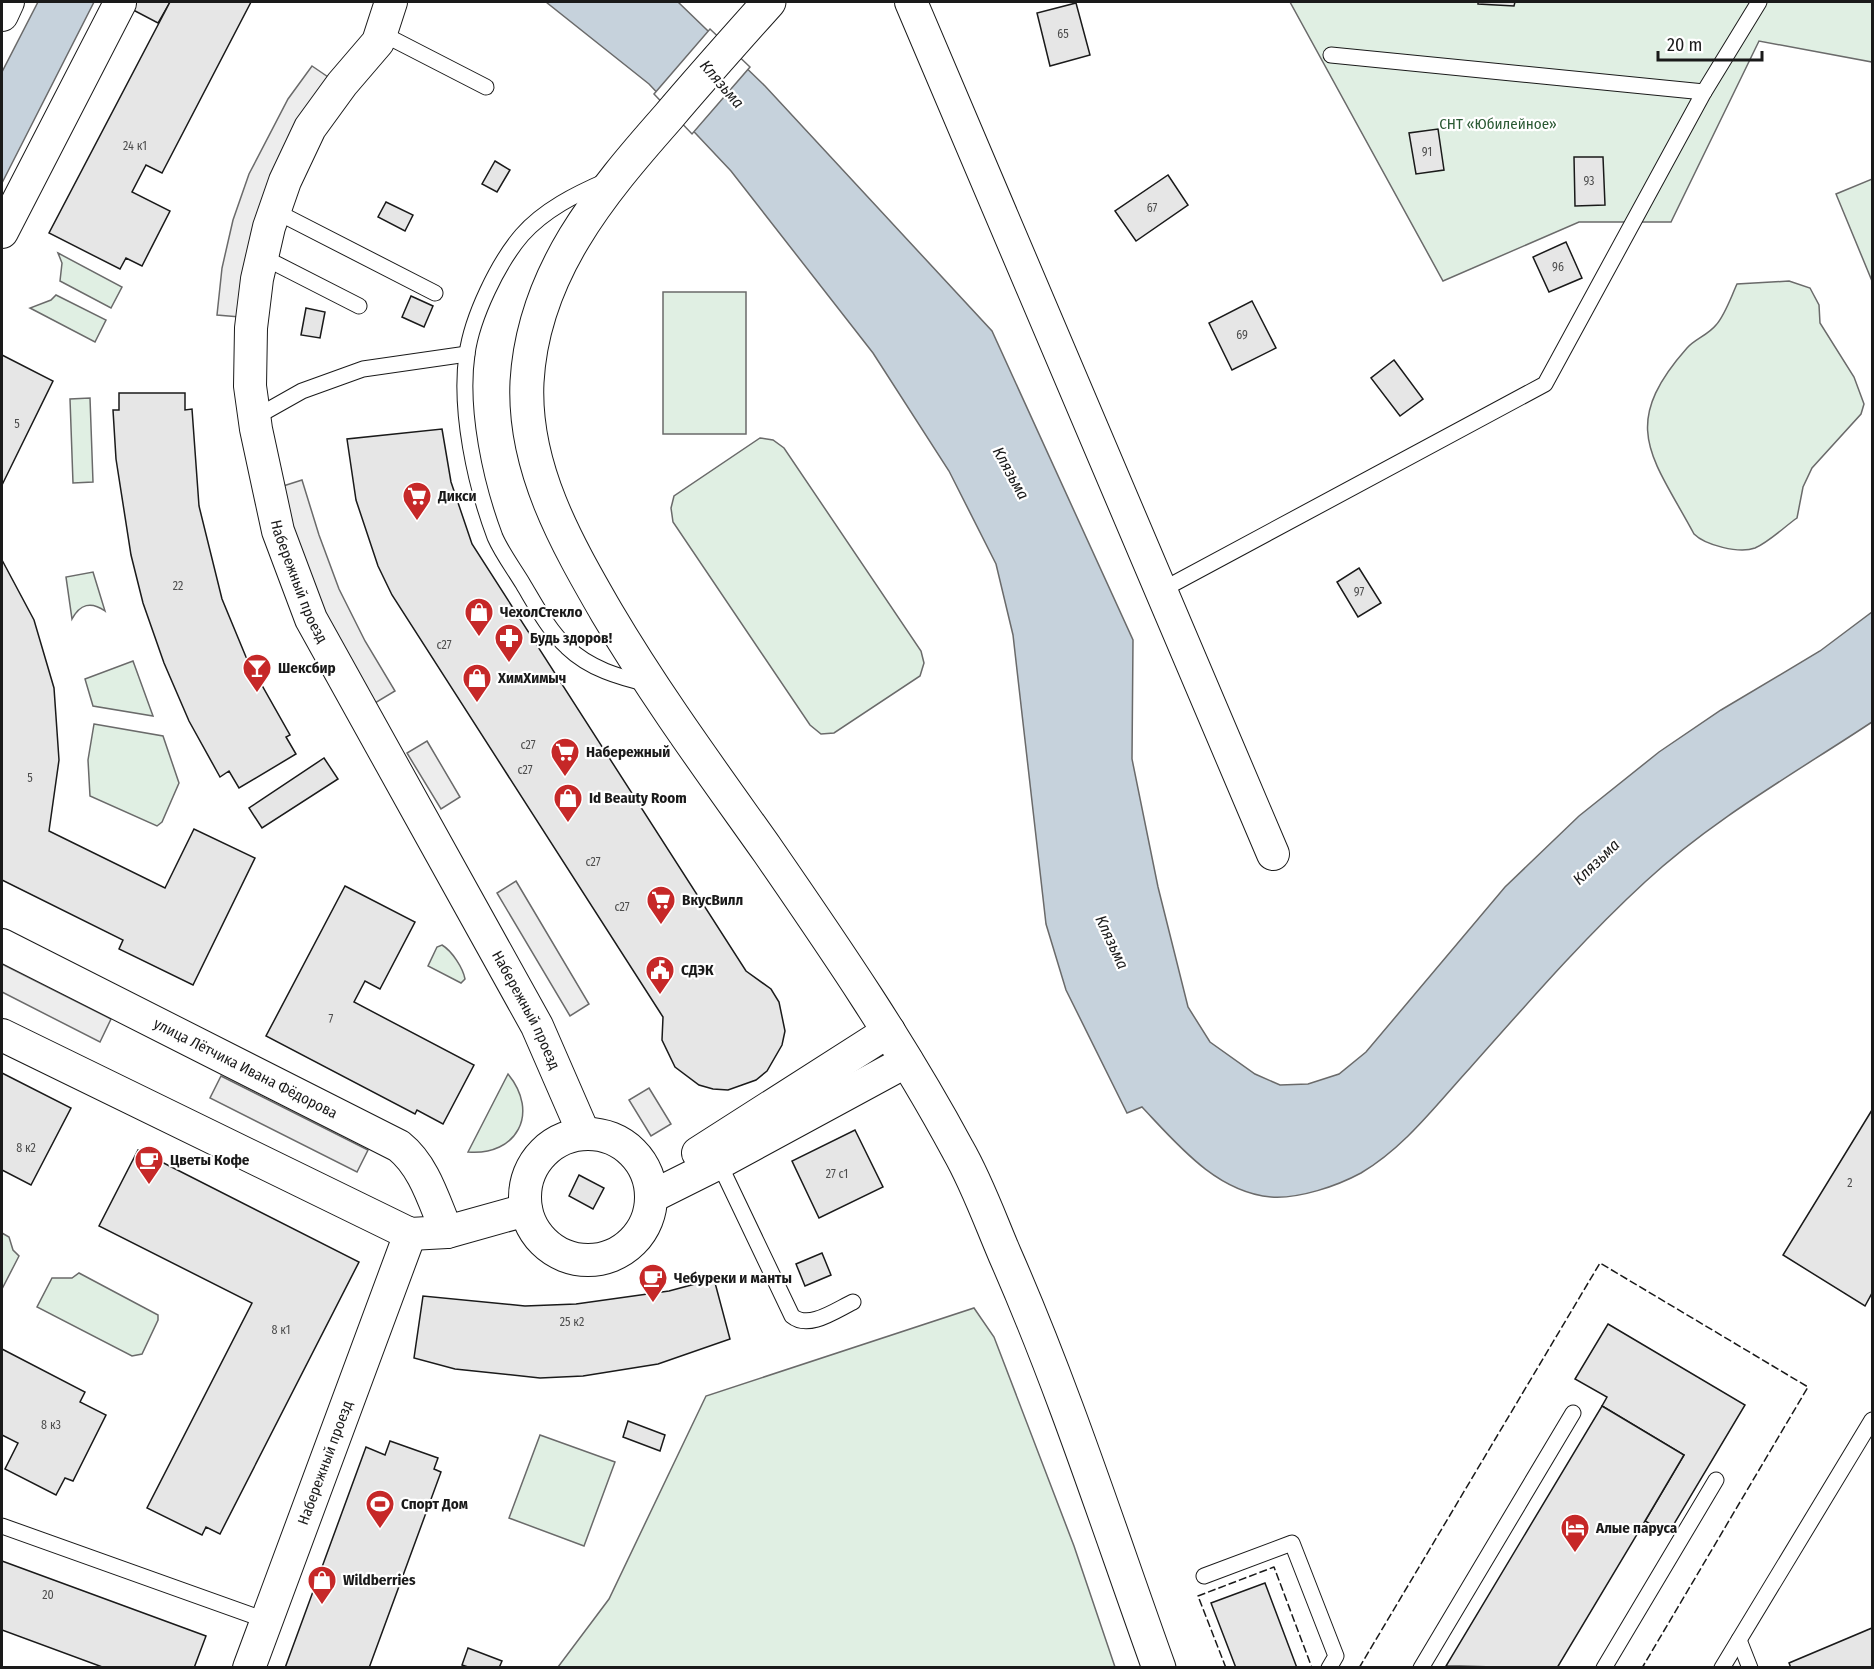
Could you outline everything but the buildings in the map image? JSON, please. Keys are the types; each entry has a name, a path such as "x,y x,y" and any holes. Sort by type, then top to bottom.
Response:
{"main road":[{"path":"769,2 621,171 587,214 563,254 546,295 533,336 527,381 527,424 545,496 581,569 649,684 769,854 889,1031 961,1154 1040,1335 1159,1668"}],"street":[{"path":"2,15 8,2"},
{"name":"Набережный проезд","path":"391,2 378,42 310,128 285,181 275,211 263,257 251,328 250,386 264,477 278,531 311,619 537,1026 584,1134"},
{"path":"911,2 1273,854"},
{"path":"2,232 120,3"},
{"name":"улица Лётчика Ивана Фёдорова","path":"2,945 399,1146 411,1155 420,1169 447,1232"},
{"path":"650,1188 678,1166 889,1031"},
{"path":"2,1035 410,1234 447,1232 526,1210"},
{"path":"650,1188 719,1163 907,1061"},
{"path":"584,1134 612,1139 629,1149 643,1166 650,1188 649,1215 641,1232 628,1246 612,1256 594,1260 576,1260 558,1253 543,1242 532,1227 526,1210 526,1186 534,1164 555,1143 584,1134"},
{"name":"Набережный проезд","path":"249,1668 410,1234"}],"lane":[{"path":"1161,591 1545,384 1704,92 1759,2"},
{"path":"381,33 486,87"},
{"path":"1331,55 1704,92"},
{"path":"621,171 567,198 523,234 494,279 473,327 467,354 466,404 476,473 496,538 532,599 566,647 606,674 649,684"},
{"path":"275,211 435,293"},
{"path":"263,257 359,306"},
{"path":"254,418 302,391 363,369 467,354"},
{"path":"719,1163 792,1316 800,1322 809,1322 853,1302"},
{"path":"1421,1668 1573,1413"},
{"path":"1722,1668 1872,1420"},
{"path":"1604,1668 1716,1480"},
{"path":"2,1526 265,1620"},
{"path":"1204,1576 1292,1543 1335,1656 1329,1668"},
{"path":"1739,1640 1750,1668"}],"green space":[{"name":"СНТ «Юбилейное»","path":"1290,2 1872,2 1872,62 1759,41 1671,222 1579,222 1443,281"},
{"path":"1872,179 1872,281 1836,194"},
{"path":"58,253 122,287 111,308 60,281 62,263"},
{"path":"1789,281 1810,288 1819,305 1820,323 1854,377 1864,404 1861,414 1812,468 1803,487 1797,518 1755,548 1740,550 1723,547 1706,542 1694,534 1665,483 1649,441 1648,421 1653,399 1666,375 1687,348 1709,332 1719,321 1737,284"},
{"path":"663,292 746,292 746,434 663,434"},
{"path":"56,295 106,320 95,342 30,308 51,300"},
{"path":"90,398 93,482 73,483 70,399"},
{"path":"760,438 773,440 784,448 921,651 924,663 920,676 834,733 821,734 810,725 673,522 671,508 674,496"},
{"path":"93,572 105,611 95,606 86,606 82,607 72,619 66,577"},
{"path":"133,661 153,716 93,706 85,679"},
{"path":"94,724 163,736 179,783 162,822 157,826 90,796 88,760"},
{"path":"442,945 453,955 462,970 465,979 461,983 428,966 437,947"},
{"path":"508,1074 522,1103 522,1117 518,1129 511,1139 499,1147 468,1152"},
{"path":"2,1233 9,1237 13,1250 19,1256 2,1289"},
{"path":"79,1273 158,1315 158,1320 142,1354 132,1356 37,1307 52,1278 72,1278"},
{"path":"974,1308 994,1337 1074,1546 1115,1667 558,1667 609,1599 706,1396"},
{"path":"540,1435 615,1462 584,1546 509,1518"}],"shaded area":[{"path":"312,66 331,79 240,317 217,315 222,268 233,220 249,174 288,99"},
{"path":"302,480 339,589 365,641 395,691 375,703 344,652 318,598 296,543 280,487"},
{"path":"427,741 460,797 441,809 407,753"},
{"path":"516,881 589,1004 570,1016 497,893"},
{"path":"2,964 111,1019 100,1042 2,992"},
{"path":"221,1076 368,1150 357,1172 210,1098"},
{"path":"649,1088 671,1124 651,1136 629,1100"}],"water":[{"path":"38,2 94,2 2,183 2,72"},
{"name":"Клязьма","path":"546,2 678,2 765,86 992,331 1133,640 1132,759 1158,887 1188,1007 1210,1042 1255,1074 1280,1085 1308,1084 1339,1074 1366,1052 1505,887 1579,816 1659,752 1721,710 1820,651 1872,612 1872,722 1726,817 1645,882 1555,973 1419,1125 1377,1163 1341,1183 1294,1196 1271,1197 1233,1186 1199,1164 1142,1107 1127,1113 1066,990 1046,924 1013,635 996,564 949,471 873,353 731,171 649,84"}],"pier":[{"path":"710,29 750,67 692,134 654,94"}],"fence":[{"path":"1359,1668 1600,1263 1808,1387 1642,1668"},
{"path":"1226,1668 1198,1596 1274,1567 1312,1668"}],"place":[{"name":"Дикси","path":"417,522"},
{"name":"ЧехолСтекло","path":"479,638"},
{"name":"Будь здоров!","path":"509,664"},
{"name":"Шексбир","path":"257,694"},
{"name":"ХимХимыч","path":"477,704"},
{"name":"Набережный","path":"565,778"},
{"name":"Id Beauty Room","path":"568,824"},
{"name":"ВкусВилл","path":"661,926"},
{"name":"СДЭК","path":"660,996"},
{"name":"Цветы Кофе","path":"149,1186"},
{"name":"Чебуреки и манты","path":"653,1304"},
{"name":"Спорт Дом","path":"380,1530"},
{"name":"Алые паруса","path":"1575,1554"},
{"name":"Wildberries","path":"322,1606"}]}
